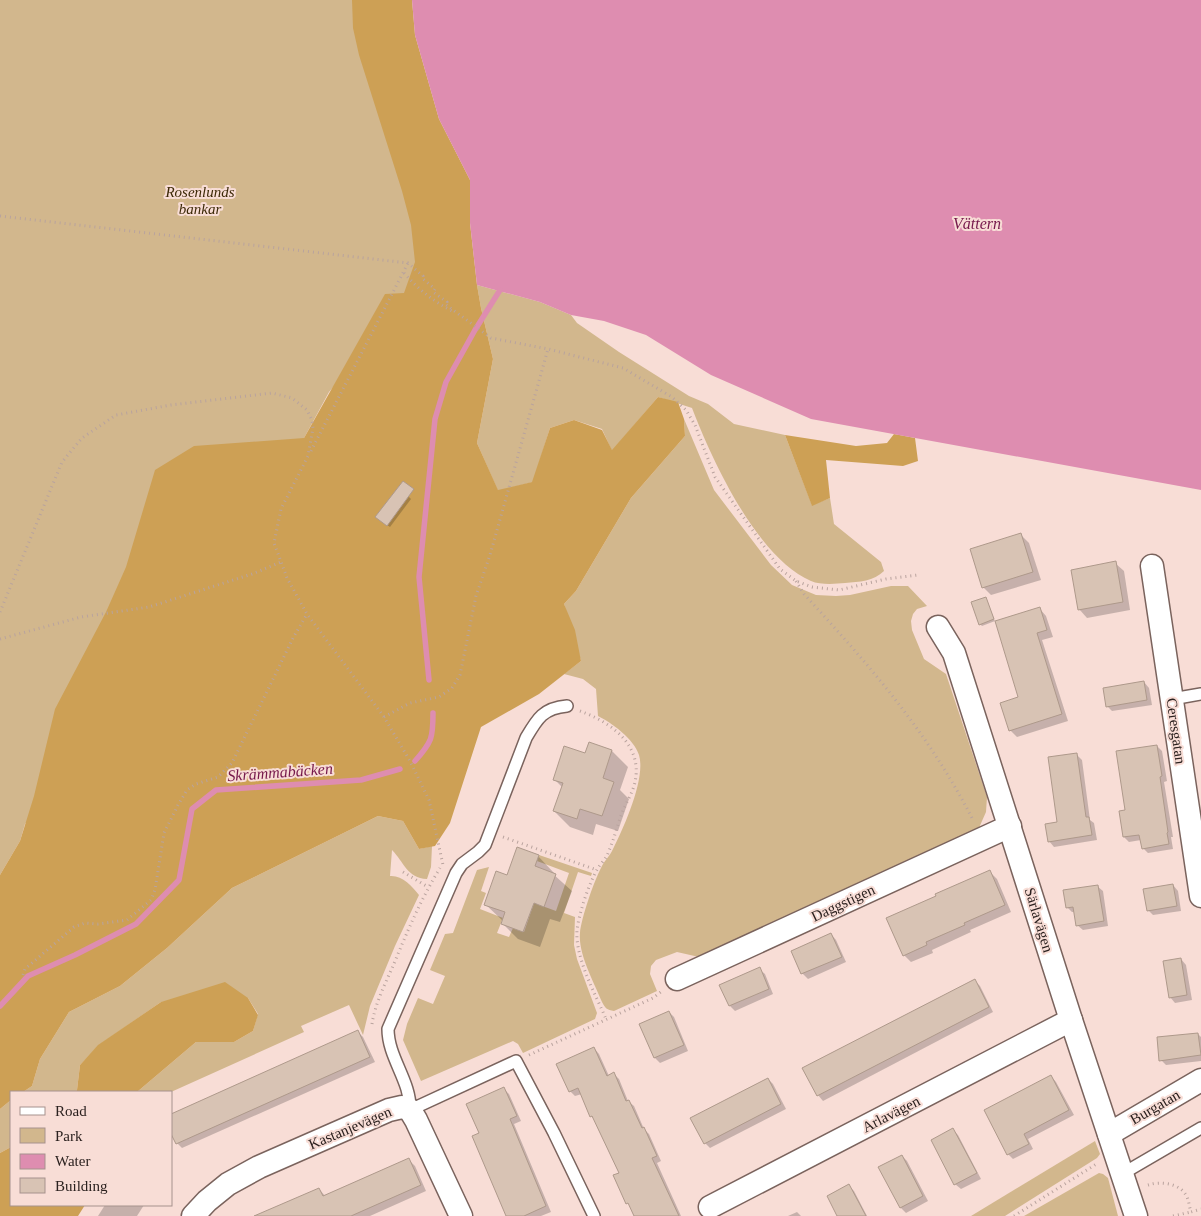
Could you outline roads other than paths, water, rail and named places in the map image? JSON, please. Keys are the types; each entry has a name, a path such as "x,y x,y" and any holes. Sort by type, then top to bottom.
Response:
{"street":[{"name":"Ceresgatan","path":"1152,566 1201,896"},
{"name":"Särlavägen","path":"938,627 954,653 1071,1020 1136,1216"},
{"name":"Daggstigen","path":"677,979 1010,826"},
{"name":"Arlavägen","path":"710,1207 1071,1020"},
{"name":"Burgatan","path":"1112,1144 1201,1080"},
{"name":"Kastanjevägen","path":"193,1216 207,1201 228,1184 259,1167 389,1110 402,1107 410,1110 461,1216"}],"lane":[{"path":"1172,699 1201,694"},
{"path":"566,706 556,707 544,712 526,738 485,845 462,864 456,873 388,1029 388,1039 408,1089 410,1110 516,1061 554,1133 594,1216"},
{"path":"1122,1174 1201,1128"}],"water":[{"name":"Vättern","path":"412,0 1201,0 1201,490 811,419 711,375 646,335 604,321 571,315 540,302 477,285 470,223 470,180 439,119 415,35"}],"waterway":[{"path":"429,680 419,577 435,419 446,382 500,290"},
{"name":"Skrämmabäcken","path":"415,761 425,749 430,739 433,728 433,713"},
{"name":"Skrämmabäcken","path":"0,1006 28,976 136,924 179,880 192,809 216,790 361,780 400,769"}],"park label":[{"name":"Rosenlunds bankar","path":"200,200"}]}
